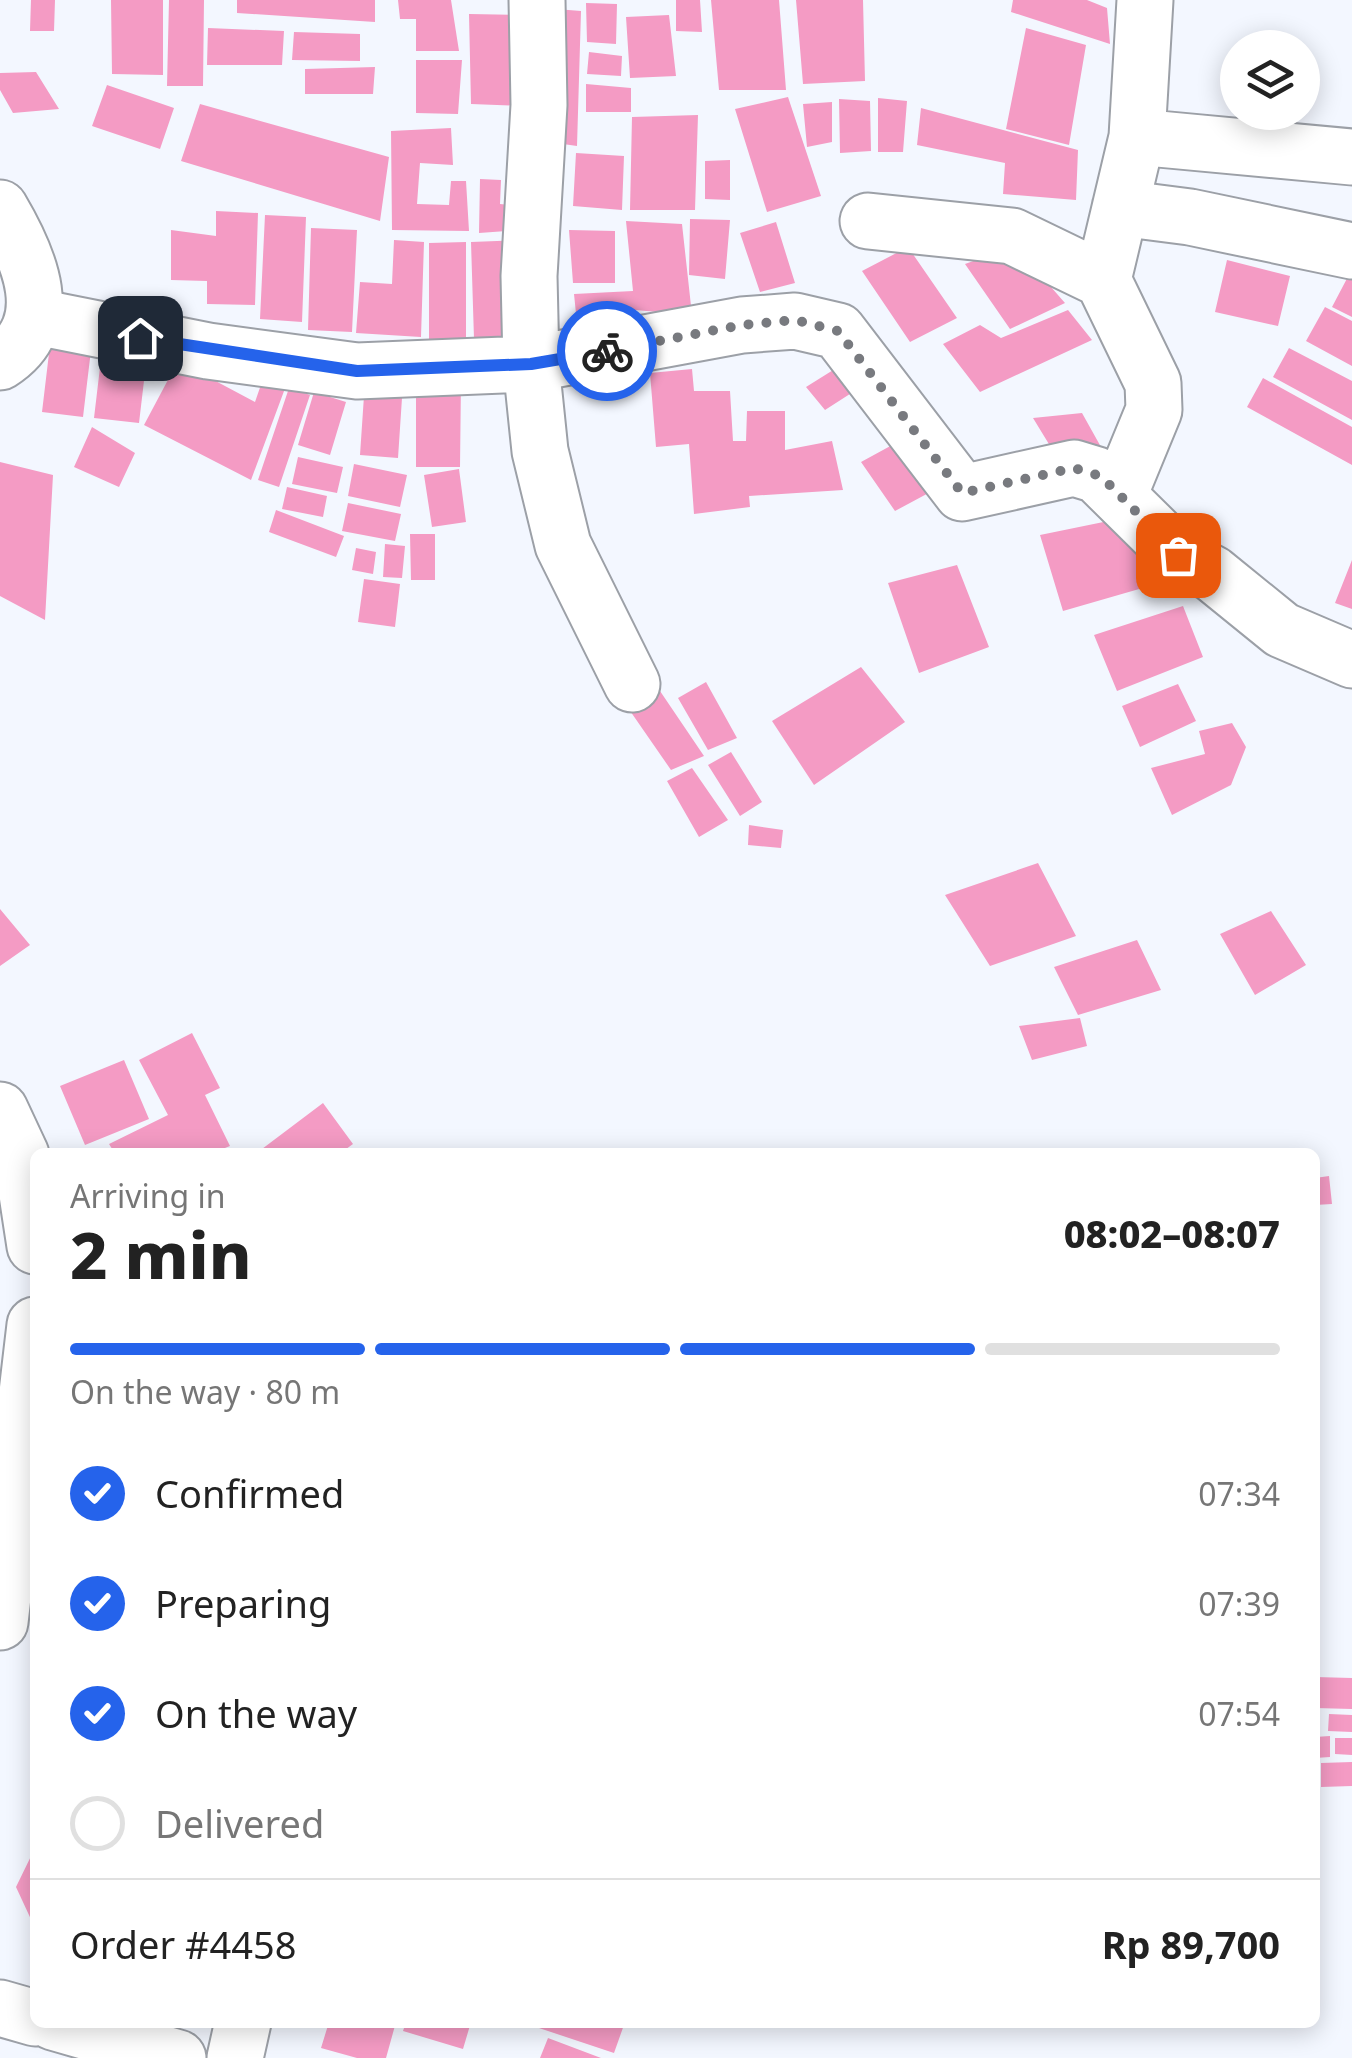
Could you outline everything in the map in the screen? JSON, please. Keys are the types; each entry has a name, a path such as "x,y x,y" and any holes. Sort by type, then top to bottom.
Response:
{"street":[{"path":"538,0 539,105 531,208 531,364 540,451 563,545 632,684"},
{"path":"1103,280 1137,137 1145,0"},
{"path":"1137,137 1352,158"},
{"path":"0,208 27,256 37,318 18,351 0,362"},
{"path":"1120,208 1190,217 1352,251"},
{"path":"868,220 1012,236 1103,280 1153,384 1154,410 1119,495"},
{"path":"37,318 208,352 357,371 531,364 742,325 795,320 838,331 962,493 1074,468 1097,475 1178,555 1213,574 1282,630 1352,660"},
{"path":"0,1110 21,1155 30,1214"},
{"path":"0,1622 30,1367"},
{"path":"0,2008 30,2017"},
{"path":"73,2028 178,2058"},
{"path":"234,2058 242,2028"}],"building":[{"path":"31,0 55,0 54,31 30,31"},
{"path":"111,0 163,0 163,75 112,74"},
{"path":"169,0 204,0 203,86 167,86"},
{"path":"237,0 375,0 375,22 237,13"},
{"path":"398,0 451,0 459,51 416,51 416,19 400,19"},
{"path":"676,0 700,0 702,32 676,31"},
{"path":"711,0 779,0 786,90 719,90"},
{"path":"796,0 863,0 865,81 803,84"},
{"path":"1013,0 1087,0 1107,8 1110,44 1011,12"},
{"path":"586,3 617,4 616,44 587,42"},
{"path":"543,8 581,11 577,146 542,141"},
{"path":"469,14 523,15 526,106 471,104"},
{"path":"669,15 676,76 630,78 626,17"},
{"path":"208,28 284,31 282,65 207,65"},
{"path":"1026,28 1086,45 1069,145 1006,129"},
{"path":"294,32 360,34 360,61 292,60"},
{"path":"589,52 622,56 621,76 587,74"},
{"path":"416,60 462,60 458,114 416,113"},
{"path":"375,67 373,94 305,94 305,69"},
{"path":"36,72 59,109 13,113 0,90 0,73"},
{"path":"586,84 631,88 631,112 586,112"},
{"path":"107,85 174,108 160,149 92,126"},
{"path":"788,97 821,196 767,212 735,109"},
{"path":"878,98 907,101 903,152 878,152"},
{"path":"839,99 870,101 871,151 840,153"},
{"path":"832,102 832,142 807,147 803,104"},
{"path":"200,104 389,157 380,221 181,161"},
{"path":"921,108 1078,150 1076,200 1003,194 1005,163 917,145"},
{"path":"698,115 695,210 630,210 632,117"},
{"path":"451,128 453,165 420,163 417,204 449,205 451,181 466,181 469,231 392,230 391,131"},
{"path":"576,153 624,156 622,210 573,206"},
{"path":"730,160 730,200 705,199 705,161"},
{"path":"480,179 501,180 500,204 510,205 519,230 479,233"},
{"path":"216,211 258,213 255,305 207,304 207,281 171,280 171,230 216,236"},
{"path":"265,215 306,217 302,322 260,319"},
{"path":"690,219 730,220 725,279 689,275"},
{"path":"626,221 682,224 692,315 635,310 633,330 578,333 574,294 633,291"},
{"path":"776,222 795,283 760,292 740,233"},
{"path":"311,228 357,230 352,332 308,330"},
{"path":"569,230 615,231 615,283 573,283"},
{"path":"394,240 424,242 421,337 356,333 360,282 392,284"},
{"path":"524,240 525,338 474,339 471,242"},
{"path":"466,242 466,339 429,339 429,243"},
{"path":"1015,246 1065,303 1010,329 965,264"},
{"path":"908,247 957,318 910,342 862,271"},
{"path":"1227,260 1290,276 1278,326 1215,312"},
{"path":"1352,269 1352,317 1332,307"},
{"path":"1325,307 1352,321 1352,366 1306,341"},
{"path":"1068,310 1092,340 980,392 943,344 980,325 1001,338"},
{"path":"103,342 148,347 139,423 94,418"},
{"path":"50,345 91,350 83,417 42,412"},
{"path":"1289,348 1352,381 1352,420 1273,377"},
{"path":"178,361 255,402 264,376 287,383 251,480 144,425"},
{"path":"846,362 867,383 825,410 806,387"},
{"path":"692,369 694,391 730,391 733,441 746,441 747,411 785,411 785,450 832,441 843,490 749,496 750,507 694,514 689,444 656,447 650,373"},
{"path":"1263,378 1352,427 1352,465 1247,407"},
{"path":"416,379 461,379 460,467 416,467"},
{"path":"365,381 403,383 398,458 360,455"},
{"path":"289,388 310,395 279,487 258,480"},
{"path":"314,392 346,402 330,455 298,445"},
{"path":"1082,413 1101,447 1055,454 1033,418"},
{"path":"92,427 135,453 119,487 74,467"},
{"path":"905,438 936,489 895,511 861,462"},
{"path":"298,457 343,467 337,493 292,484"},
{"path":"0,462 53,475 45,620 0,596"},
{"path":"354,464 407,475 400,507 348,496"},
{"path":"459,469 466,522 432,527 424,475"},
{"path":"287,487 327,496 323,517 282,509"},
{"path":"348,503 401,514 395,541 342,531"},
{"path":"276,510 344,536 336,557 269,532"},
{"path":"1123,518 1153,585 1063,611 1040,535"},
{"path":"410,534 435,534 435,580 411,580"},
{"path":"385,544 405,546 402,578 383,577"},
{"path":"356,548 376,552 373,574 352,570"},
{"path":"1352,560 1352,609 1335,603"},
{"path":"957,565 989,647 919,673 888,583"},
{"path":"364,579 400,584 395,627 358,622"},
{"path":"1183,606 1203,657 1117,691 1094,635"},
{"path":"861,667 905,722 814,785 772,721"},
{"path":"706,682 737,738 708,750 678,698"},
{"path":"1178,684 1196,721 1140,747 1122,706"},
{"path":"660,691 704,756 671,770 626,705"},
{"path":"1232,723 1246,747 1231,785 1172,815 1151,768 1205,754 1199,731"},
{"path":"731,752 762,802 740,816 708,765"},
{"path":"692,768 728,820 699,837 667,781"},
{"path":"749,825 783,830 781,848 748,845"},
{"path":"1038,863 1076,936 990,966 945,895"},
{"path":"0,909 30,945 0,966"},
{"path":"1271,911 1306,965 1255,995 1220,934"},
{"path":"1137,940 1161,990 1078,1015 1054,967"},
{"path":"1080,1018 1087,1046 1032,1060 1019,1026"},
{"path":"192,1033 220,1088 205,1095 230,1146 112,1148 109,1144 168,1115 139,1060"},
{"path":"124,1060 149,1119 85,1145 60,1086"},
{"path":"323,1103 353,1144 348,1148 263,1148"},
{"path":"1329,1176 1332,1204 1320,1205 1320,1177"},
{"path":"1320,1677 1352,1678 1352,1709 1320,1708"},
{"path":"1329,1714 1352,1715 1352,1732 1328,1731"},
{"path":"1330,1736 1330,1757 1320,1758 1320,1737"},
{"path":"1335,1738 1352,1738 1352,1755 1335,1754"},
{"path":"1352,1762 1352,1786 1321,1787 1321,1763"},
{"path":"30,1858 30,1917 16,1887"},
{"path":"327,2028 394,2028 386,2058 357,2058 321,2048"},
{"path":"404,2028 469,2028 463,2049 403,2031"},
{"path":"539,2028 623,2028 614,2053"},
{"path":"548,2038 601,2058 540,2058"}],"way so far":[{"path":"607,351 742,325 795,320 838,331 955,489 972,493 1074,468 1097,475 1111,486 1178,555"}],"route":[{"path":"140,338 208,352 357,371 531,364 607,351"}]}
